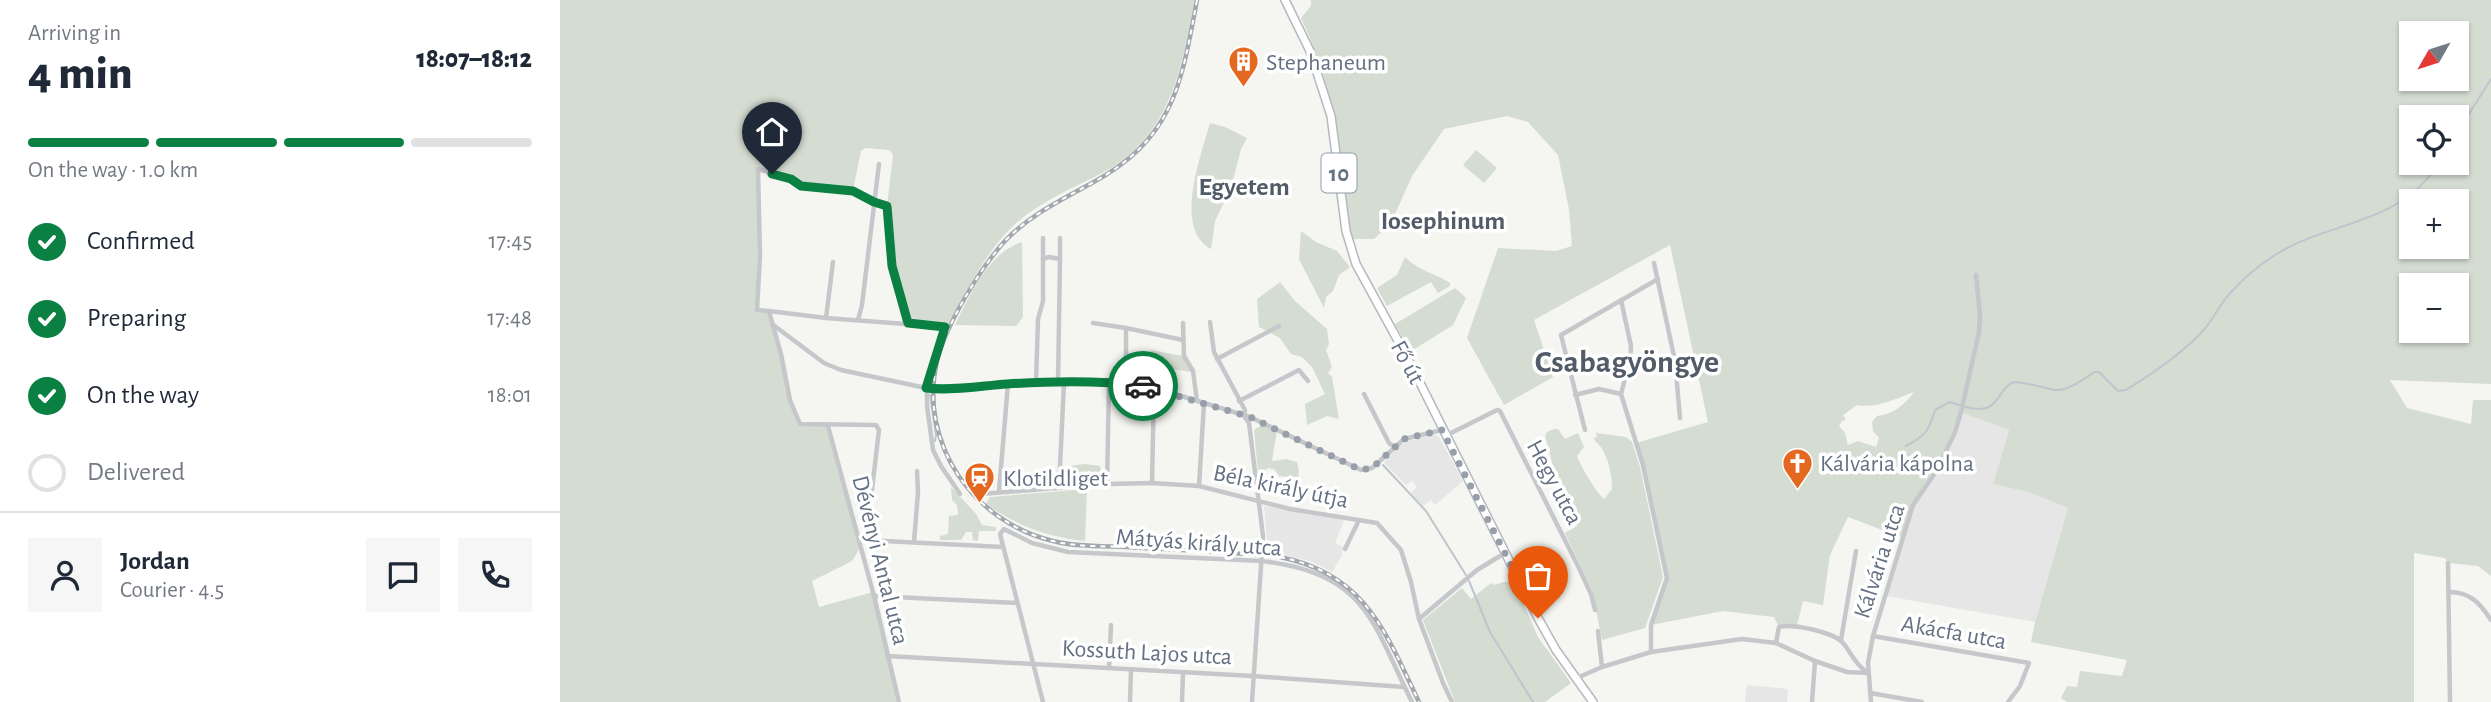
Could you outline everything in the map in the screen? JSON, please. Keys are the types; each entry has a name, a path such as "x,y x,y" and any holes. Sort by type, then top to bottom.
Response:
{"main road":[{"name":"Fő út","path":"1285,0 1310,51 1331,116 1350,250 1362,278 1408,359 1543,628 1593,702"}],"street":[{"path":"858,320 879,164"},
{"path":"908,323 892,266 887,206 853,191 801,186 791,179 758,169 760,256 757,310 945,327 926,388 933,450 960,494"},
{"path":"1036,383 1038,319 1043,301 1044,238"},
{"path":"1059,487 1060,238"},
{"path":"1043,259 1060,259"},
{"path":"826,318 833,262"},
{"path":"1654,263 1675,361 1679,418"},
{"name":"Kálvária utca","path":"1871,702 1868,655 1872,636 1913,505 1937,470 1955,432 1961,412 1979,332 1976,275"},
{"path":"1585,430 1561,335 1658,279"},
{"path":"1621,300 1631,346 1621,394 1643,465 1667,578 1651,625 1651,652"},
{"path":"769,311 784,365 790,400 800,424 878,427 866,540"},
{"path":"1210,322 1211,341 1217,359 1249,423 1263,536 1252,702"},
{"path":"772,323 824,363 841,370 926,388 1036,383 1109,383 1154,387 1259,421 1361,470 1372,468 1404,439 1444,433"},
{"path":"1093,323 1183,340"},
{"path":"1183,323 1184,356 1194,371 1197,401"},
{"path":"1217,359 1279,326"},
{"path":"1126,328 1126,384"},
{"path":"776,337 785,334"},
{"path":"1630,360 1656,365 1684,359"},
{"path":"1240,401 1300,370 1308,381"},
{"path":"1107,484 1109,383"},
{"path":"999,491 1007,384"},
{"path":"1152,482 1154,387"},
{"path":"1575,395 1600,389 1621,394"},
{"path":"1364,394 1394,447"},
{"path":"1199,486 1204,403"},
{"name":"Hegy utca","path":"1444,433 1499,410 1578,566 1595,610"},
{"path":"1249,423 1259,421"},
{"name":"Dévényi Antal utca","path":"828,426 874,596 899,702"},
{"path":"914,542 917,471"},
{"name":"Béla király útja","path":"981,494 1152,482 1199,486 1290,509 1377,523 1397,544 1409,575 1419,619 1452,702"},
{"path":"1345,549 1359,520"},
{"name":"Mátyás király utca","path":"1003,547 1000,534 1003,529 1007,529 1032,543 1068,552 1262,561 1286,564 1332,580 1361,604 1377,628 1412,702"},
{"path":"859,540 1003,547 1043,702"},
{"path":"1841,640 1856,551"},
{"path":"1419,619 1481,567 1506,552"},
{"path":"2448,563 2451,702"},
{"path":"2449,592 2468,595 2482,606 2491,620"},
{"path":"874,596 1017,603"},
{"path":"1109,668 1111,625"},
{"path":"1776,643 1779,626 1783,625 1827,633 1841,640 1859,667 1868,673"},
{"path":"1598,631 1602,667"},
{"name":"Akácfa utca","path":"1872,636 2029,663 2020,686 2008,702"},
{"path":"1576,679 1602,667 1651,652 1742,639 1776,643 1847,672 1868,673"},
{"name":"Kossuth Lajos utca","path":"887,656 1404,687"},
{"path":"1812,702 1815,661"},
{"path":"1130,702 1131,670"},
{"path":"1182,702 1183,673"},
{"path":"1870,692 1919,702"}],"shaded area":[{"path":"560,0 1195,0 1185,50 1170,98 1145,139 1127,157 1045,203 1013,226 986,259 945,327 902,321 901,314 904,313 892,266 887,206 893,155 889,150 865,148 861,151 853,190 801,186 791,179 759,170 757,309 769,311 790,400 800,424 828,426 861,546 852,561 812,581 819,607 873,592 899,702 560,702"},
{"path":"1311,0 2491,0 2491,384 2390,380 2407,408 2471,424 2473,400 2491,400 2491,576 2478,566 2448,563 2445,558 2414,553 2414,702 2067,702 2061,698 2067,686 2077,687 2080,671 2122,676 2127,660 2031,642 2068,508 2028,492 1993,484 2009,430 1960,412 1901,537 1848,517 1830,555 1823,605 1803,601 1796,629 1779,627 1774,617 1723,611 1651,625 1667,582 1636,443 1708,422 1670,245 1534,320 1553,377 1504,405 1467,338 1498,248 1556,251 1572,246 1569,209 1558,155 1528,122 1507,116 1444,129 1412,176 1391,223 1374,239 1351,239 1341,154 1330,99 1313,44 1301,18 1311,6","holes":["1914,392 1898,408 1877,416 1872,422 1873,431 1879,438 1876,447 1858,441 1848,445 1845,433 1839,426 1846,420 1843,415 1857,405 1879,404"]},
{"path":"1210,123 1247,138 1241,149 1231,188 1215,221 1211,249 1200,239 1194,225 1192,209 1196,172"},
{"path":"1476,150 1497,168 1484,183 1463,165"},
{"path":"1301,231 1316,242 1337,251 1350,267 1339,275 1333,291 1326,297 1324,308 1299,259"},
{"path":"1022,242 1023,317 1016,326 955,325 981,276 1000,255"},
{"path":"1405,257 1415,266 1450,283 1450,286 1438,293 1431,282 1387,306 1377,288 1397,275"},
{"path":"1280,282 1295,301 1327,329 1329,344 1326,350 1332,367 1328,373 1332,377 1339,419 1327,416 1307,425 1305,404 1325,394 1312,367 1302,357 1291,354 1280,338 1259,327 1257,299"},
{"path":"1455,288 1466,298 1453,325 1413,350 1409,349 1395,324"},
{"path":"1151,350 1183,356 1192,372 1149,366"},
{"path":"1960,412 2009,430 1993,484 2028,492 2068,508 2035,622 1886,596 1909,512"},
{"path":"1263,424 1277,431 1272,461 1286,459 1297,462 1298,478 1279,476 1274,469 1267,468 1266,472 1258,472 1254,430"},
{"path":"1558,429 1565,439 1578,433 1584,447 1577,456 1604,499 1612,489 1611,476 1606,456 1595,441 1596,433 1626,437 1632,442 1640,467 1663,577 1645,628 1602,640 1592,590 1565,533 1577,526 1575,513 1555,473 1545,436"},
{"path":"1434,435 1439,437 1463,481 1435,505 1431,500 1423,506 1411,493 1417,487 1412,481 1406,485 1384,463 1399,446"},
{"path":"1070,466 1100,466 1103,479 1063,481 1064,470"},
{"path":"951,487 976,514 982,525 996,527 996,531 979,531 978,541 973,540 972,532 966,532 961,540 940,540 940,536 948,534 949,516 958,515 957,505 952,500"},
{"path":"1087,489 1085,541 1058,537 1033,529 986,504 990,497"},
{"path":"1264,506 1344,520 1335,543 1344,547 1341,553 1343,554 1332,572 1310,561 1268,551"},
{"path":"1512,582 1515,585 1538,637 1571,683 1545,702 1455,702 1423,620 1462,588 1471,599 1491,583 1494,585"},
{"path":"1747,685 1788,689 1787,702 1745,702"}],"waterway":[{"path":"2469,114 2491,79"},
{"path":"1906,446 1926,432 1935,410 1950,402 1979,409 1989,407 2013,382 2062,390 2094,372 2099,372 2118,391 2126,390 2194,340 2229,294 2264,262 2296,244 2384,211 2404,199 2430,175"},
{"path":"930,395 935,441"},
{"path":"1383,465 1426,511 1466,575"},
{"path":"1469,581 1490,632 1533,702"}],"railway":[{"path":"1197,0 1178,83 1157,128 1141,147 1119,166 1045,209 1013,233 994,254 964,298 941,347 933,391 936,421 944,449 958,475 976,497 998,516 1024,531 1053,541 1280,557 1309,565 1333,577 1369,609 1395,652 1419,702"}],"way so far":[{"path":"1143,386 1250,417 1361,470 1372,468 1404,439 1442,430 1538,618"}],"place":[{"name":"Stephaneum","path":"1243,89"},
{"name":"Kálvária kápolna","path":"1797,490"},
{"name":"Klotildliget","path":"980,505"}],"district":[{"name":"Egyetem","path":"1244,186"},
{"name":"Iosephinum","path":"1443,220"},
{"name":"Csabagyöngye","path":"1627,361"}],"route":[{"path":"772,174 791,179 801,186 853,191 887,206 892,266 908,323 945,327 926,388 1036,383 1143,386"}]}
